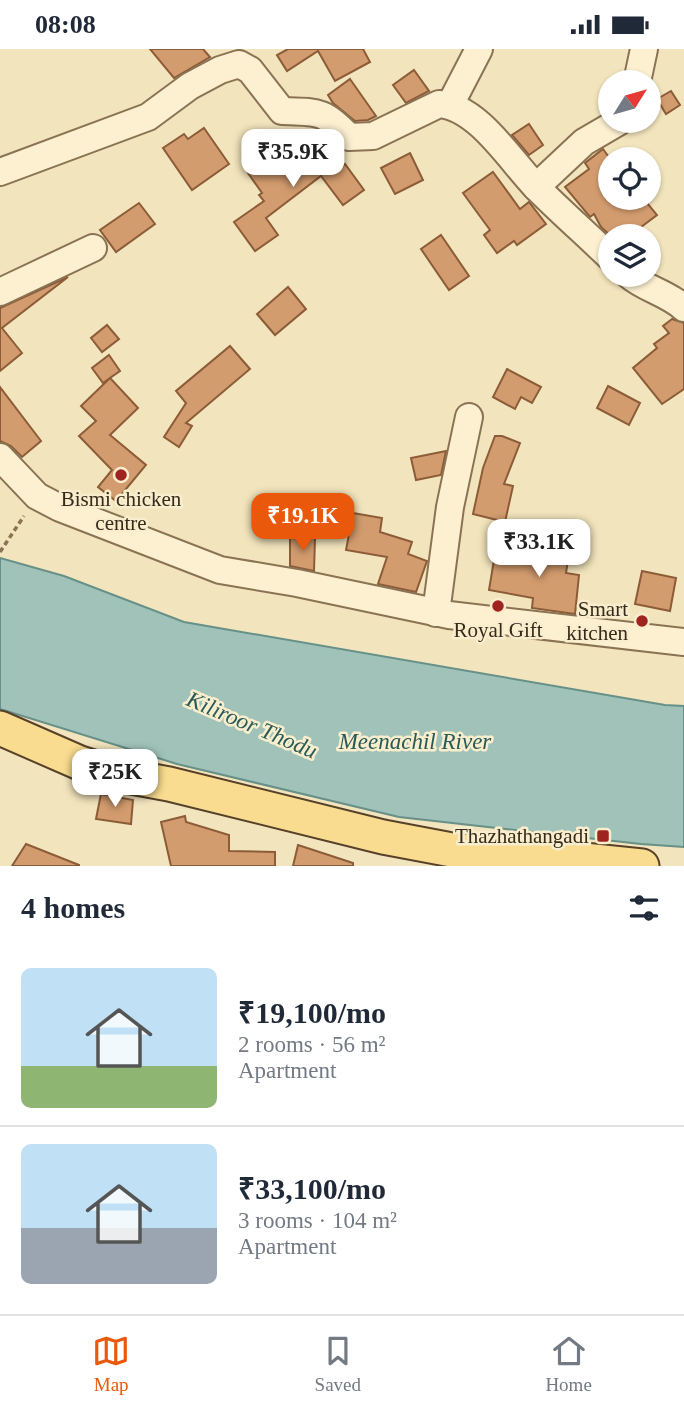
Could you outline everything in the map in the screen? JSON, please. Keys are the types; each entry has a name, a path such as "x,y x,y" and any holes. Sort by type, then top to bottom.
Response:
{"main road":[{"path":"0,728 80,763 115,774 169,784 383,837 457,851 516,853 602,865 642,866"}],"street":[{"path":"450,105 479,49"},
{"path":"640,70 644,49"},
{"path":"0,172 148,117 190,86 220,70 239,64 250,70 282,111 318,113 332,118 349,137 373,136 439,104 450,105 470,117 486,132 536,187 598,245"},
{"path":"536,187 584,142 599,133"},
{"path":"0,292 93,248"},
{"path":"649,287 667,295 684,308"},
{"path":"436,613 450,507 469,417"},
{"path":"0,457 37,496 60,508 220,570 436,613 684,642"}],"path":[{"path":"0,552 29,508"}],"water":[{"name":"Meenachil River","path":"0,558 64,576 184,622 665,705 684,706 684,847 399,817 177,764 0,709"}],"building":[{"path":"150,49 203,49 210,57 174,78"},
{"path":"288,49 363,49 370,62 335,81 318,51 287,71 277,55"},
{"path":"414,70 429,91 406,103 393,85"},
{"path":"350,79 376,116 355,121 333,103 328,95"},
{"path":"671,91 680,105 666,114 662,107 662,96"},
{"path":"529,124 543,145 529,155 512,135"},
{"path":"204,128 229,164 192,190 163,148 184,134 188,139"},
{"path":"313,140 338,170 345,164 364,190 343,205 321,176 266,218 278,235 255,251 234,222 264,201 259,195 262,193 248,173 264,161 272,173"},
{"path":"410,153 423,180 395,194 381,168"},
{"path":"598,153 598,210 653,210 657,215 645,224 599,224 594,214 590,217 565,187 589,169 585,163"},
{"path":"493,172 520,209 529,202 546,224 517,245 514,241 497,253 484,235 490,230 463,193"},
{"path":"139,203 155,224 116,252 100,230"},
{"path":"441,235 469,276 449,290 421,249"},
{"path":"68,277 2,328 22,353 0,371 0,308"},
{"path":"288,287 306,309 275,335 257,314"},
{"path":"672,319 684,323 684,389 662,404 633,368 657,348 654,344 669,333 663,326"},
{"path":"107,325 119,339 102,352 91,338"},
{"path":"230,346 250,369 186,423 192,426 179,447 164,437 186,403 176,391"},
{"path":"109,355 120,371 103,383 92,368"},
{"path":"507,369 541,387 532,403 521,397 515,409 493,397"},
{"path":"110,378 138,408 110,435 146,465 116,501 98,487 112,470 79,436 96,421 81,406"},
{"path":"608,386 640,403 629,425 597,408"},
{"path":"0,387 41,441 22,457 11,446 0,441"},
{"path":"495,436 520,443 504,484 513,486 505,522 473,514 483,468"},
{"path":"446,451 441,475 416,480 411,458"},
{"path":"353,513 382,518 380,532 412,542 408,554 427,561 416,592 378,584 387,557 346,550"},
{"path":"290,537 315,538 314,571 290,566"},
{"path":"540,542 570,547 566,573 579,575 575,614 532,608 533,598 489,590 495,554 538,561"},
{"path":"642,571 676,578 670,611 635,604"},
{"path":"101,794 133,800 131,824 96,819"},
{"path":"185,816 186,822 229,835 229,851 275,852 275,866 171,866 161,822"},
{"path":"26,844 79,865 79,866 12,866"},
{"path":"298,845 353,863 353,866 293,866"}],"place":[{"name":"Bismi chicken centre","path":"121,475"},
{"name":"Royal Gift","path":"498,606"},
{"name":"Smart kitchen","path":"642,621"},
{"name":"Thazhathangadi","path":"603,836"}],"water label":[{"name":"Kiliroor Thodu","path":"252,725"}]}
